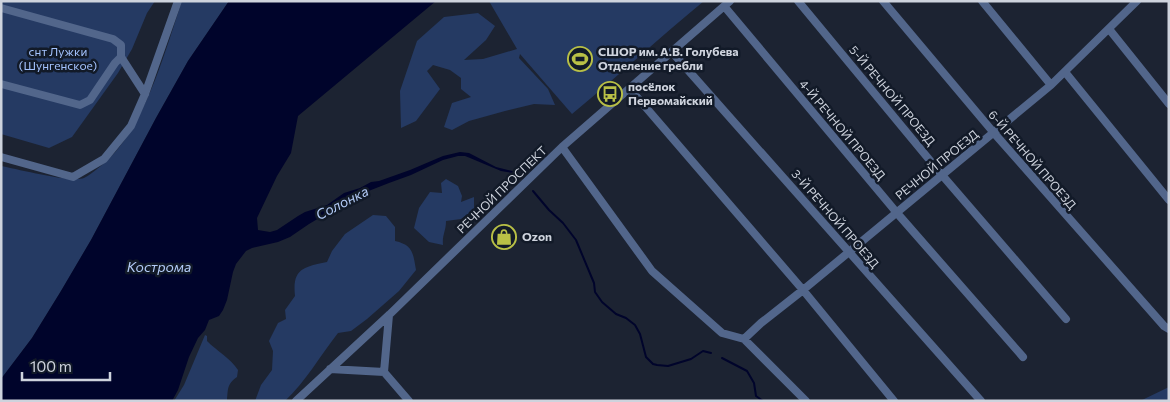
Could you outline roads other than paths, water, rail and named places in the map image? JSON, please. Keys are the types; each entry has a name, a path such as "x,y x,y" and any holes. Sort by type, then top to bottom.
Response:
{"street":[{"path":"1,157 73,178 104,159 131,126 145,94 178,1"},
{"name":"5-Й РЕЧНОЙ ПРОЕЗД","path":"798,1 942,175 1066,319"},
{"name":"6-Й РЕЧНОЙ ПРОЕЗД","path":"883,1 994,133 1157,319 1169,329"},
{"path":"982,1 1051,85"},
{"name":"РЕЧНОЙ ПРОЕЗД","path":"744,339 1051,85 1137,1"},
{"name":"РЕЧНОЙ ПРОСПЕКТ","path":"296,401 389,315 562,147 727,4"},
{"name":"4-Й РЕЧНОЙ ПРОЕЗД","path":"727,4 897,213 1023,357"},
{"path":"1,8 113,39 120,45 121,56 145,94"},
{"path":"1109,29 1169,104"},
{"name":"3-Й РЕЧНОЙ ПРОЕЗД","path":"672,52 981,401"},
{"path":"1,84 80,105 90,100 121,56"},
{"path":"1065,72 1169,200"},
{"path":"630,89 803,290 894,401"},
{"path":"562,147 652,271 722,333 744,339 806,401"},
{"path":"384,372 389,315"},
{"path":"330,368 384,372 409,401"}],"water":[{"name":"Кострома","path":"229,1 436,1 298,116 291,153 277,176 257,218 258,230 270,232 277,230 305,212 327,205 344,193 371,182 410,170 443,156 460,152 469,153 496,167 519,174 501,171 465,156 443,160 348,201 290,237 246,251 236,264 223,310 219,316 209,320 205,330 198,338 172,401 1,401 1,379 32,338 61,291 91,240 188,61"}],"waterway":[{"name":"Солонка","path":"533,191 576,240 594,283 595,292 602,302 616,314 626,318 635,325 640,334 646,357 653,364 668,366 691,359 703,351 711,353"},
{"name":"Солонка","path":"722,358 747,371 754,383 756,396 763,401"}],"place":[{"name":"СШОР им. А.В. Голубева Отделение гребли","path":"580,59"},
{"name":"посёлок Первомайский","path":"610,94"},
{"name":"Ozon","path":"504,237"}],"park label":[{"name":"снт Лужки (Шунгенское)","path":"58,59"}]}
